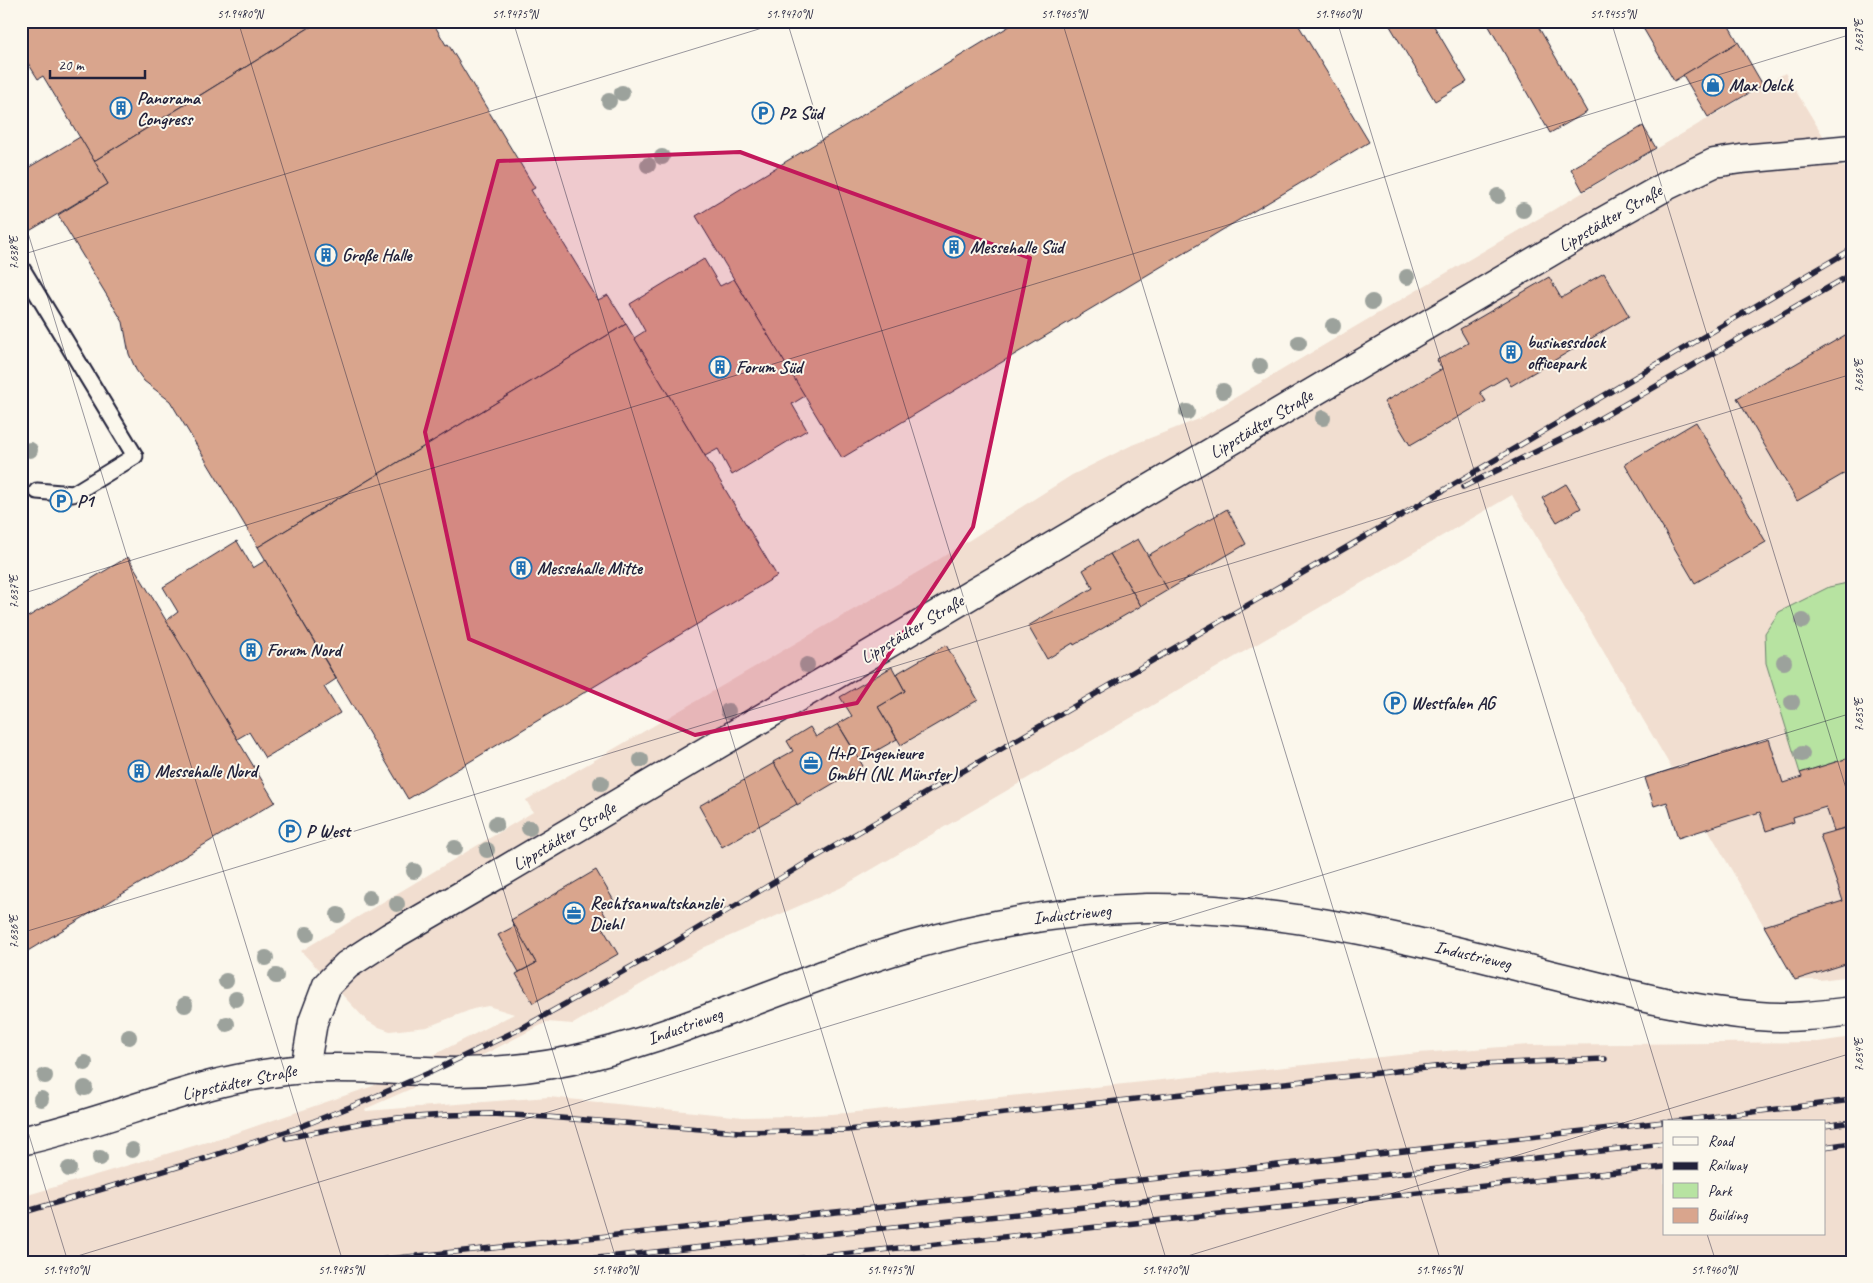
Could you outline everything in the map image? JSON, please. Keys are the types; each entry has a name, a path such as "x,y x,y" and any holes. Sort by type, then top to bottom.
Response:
{"street":[{"name":"Lippstädter Straße","path":"21,1141 50,1135 217,1083 305,1069 313,1022 327,985 347,965 390,937 490,880 1579,235 1668,185 1714,164 1741,159 1852,149"},
{"name":"Industrieweg","path":"305,1069 359,1068 431,1072 488,1071 528,1068 564,1062 597,1055 660,1036 904,947 980,928 1050,915 1151,908 1228,911 1311,920 1465,953 1594,985 1715,1010 1760,1016 1798,1017 1852,1011"}],"lane":[{"path":"21,267 136,456 73,494 37,491"}],"highlighted area":[{"path":"740,152 1030,258 973,527 857,703 695,735 469,639 425,432 498,161"}],"shaded area":[{"path":"1785,73 1842,167 1852,167 1852,976 1820,980 1795,980 1708,829 1678,838 1667,802 1654,806 1645,778 1672,769 1512,495 840,888 705,947 573,1024 547,1022 458,1068 365,1109 366,1111 549,1097 743,1117 797,1116 847,1113 1419,1053 1529,1045 1818,1042 1852,1037 1852,1262 21,1262 21,1197 227,1136 373,1086 514,1014 488,1006 473,1009 427,1027 390,1031 366,1020 301,951 533,812 526,800 930,565 1072,475 1132,445 1199,419"}],"green space":[{"path":"1852,582 1852,757 1800,773 1766,663 1765,633 1779,612 1829,587"}],"building":[{"name":"Panorama Congress","path":"21,21 320,21 94,161 43,76 38,79 21,52 21,48 25,46 21,40"},
{"name":"Große Halle","path":"320,21 432,21 446,45 448,44 535,188 531,190 598,300 608,295 626,324 258,547 170,401 144,381 136,370 129,354 123,322 58,215 108,184 94,161"},
{"name":"Messehalle Süd","path":"1018,21 1296,21 1369,142 842,458 696,216"},
{"path":"1387,21 1431,21 1467,82 1435,101"},
{"path":"1486,21 1535,21 1587,112 1550,133"},
{"path":"1639,21 1726,21 1738,42 1674,81"},
{"path":"1738,42 1763,85 1708,117 1683,75"},
{"path":"1643,126 1656,148 1583,191 1571,169"},
{"path":"80,137 108,184 21,236 21,172"},
{"name":"Forum Süd","path":"704,259 720,286 734,279 805,396 792,404 807,430 732,475 718,449 705,456 634,338 645,331 630,304"},
{"name":"businessdock officepark","path":"1604,273 1629,316 1511,386 1506,377 1480,392 1486,401 1410,445 1384,402 1442,369 1437,360 1468,343 1460,329 1549,277 1561,298"},
{"name":"Messehalle Mitte","path":"626,324 777,576 408,799 258,547"},
{"path":"1852,331 1852,469 1797,501 1737,398"},
{"path":"1696,422 1766,542 1695,583 1625,464"},
{"path":"1566,484 1581,508 1557,522 1542,498"},
{"path":"1227,509 1246,544 1168,590 1147,556"},
{"path":"1138,539 1168,590 1141,606 1110,554"},
{"name":"Forum Nord","path":"237,541 253,568 266,560 336,679 324,687 340,713 265,758 249,732 237,739 166,621 178,612 163,587"},
{"path":"1110,554 1141,606 1047,659 1028,626 1093,588 1083,570"},
{"name":"Messehalle Nord","path":"128,557 275,802 21,955 21,621"},
{"path":"946,645 978,700 901,745 878,707 905,691 896,674"},
{"path":"892,667 905,691 878,707 897,739 860,760 838,724 852,716 840,697"},
{"path":"838,724 863,766 797,805 773,762 793,751 787,741 810,727 816,737"},
{"path":"1769,739 1783,783 1802,777 1800,773 1852,757 1852,826 1834,831 1826,807 1793,817 1794,822 1766,831 1760,812 1678,838 1667,802 1654,806 1645,778"},
{"path":"774,763 797,804 722,847 699,806"},
{"path":"1852,826 1852,962 1795,980 1764,926 1843,901 1820,835"},
{"path":"596,870 614,901 601,908 609,922 602,927 618,954 533,1003 516,974 536,963 511,920"},
{"path":"515,926 536,963 519,972 498,935"}],"railway":[{"path":"206,1158 297,1128 365,1101 431,1072 522,1028 672,944 809,861 1378,529 1852,249"},
{"path":"1463,487 1578,431 1852,274"},
{"path":"286,1138 398,1118 491,1114 739,1132 847,1130 1453,1065 1605,1059"},
{"path":"1687,1120 1852,1100"},
{"path":"360,1262 1207,1173 1663,1122"},
{"path":"1826,1126 1852,1122"},
{"path":"1826,1147 1852,1143"},
{"path":"559,1262 1663,1144"},
{"path":"21,1213 211,1157"},
{"path":"767,1262 1663,1167"}],"place":[{"name":"Max Oelck","path":"1713,85"},
{"name":"Panorama Congress","path":"121,108"},
{"name":"P2 Süd","path":"763,113"},
{"name":"Messehalle Süd","path":"954,247"},
{"name":"Große Halle","path":"326,255"},
{"name":"businessdock officepark","path":"1511,352"},
{"name":"Forum Süd","path":"720,367"},
{"name":"P1","path":"61,501"},
{"name":"Messehalle Mitte","path":"521,568"},
{"name":"Forum Nord","path":"251,650"},
{"name":"Westfalen AG","path":"1395,703"},
{"name":"H+P Ingenieure GmbH (NL Münster)","path":"811,763"},
{"name":"Messehalle Nord","path":"139,771"},
{"name":"P West","path":"290,831"},
{"name":"Rechtsanwaltskanzlei Diehl","path":"574,913"}]}
